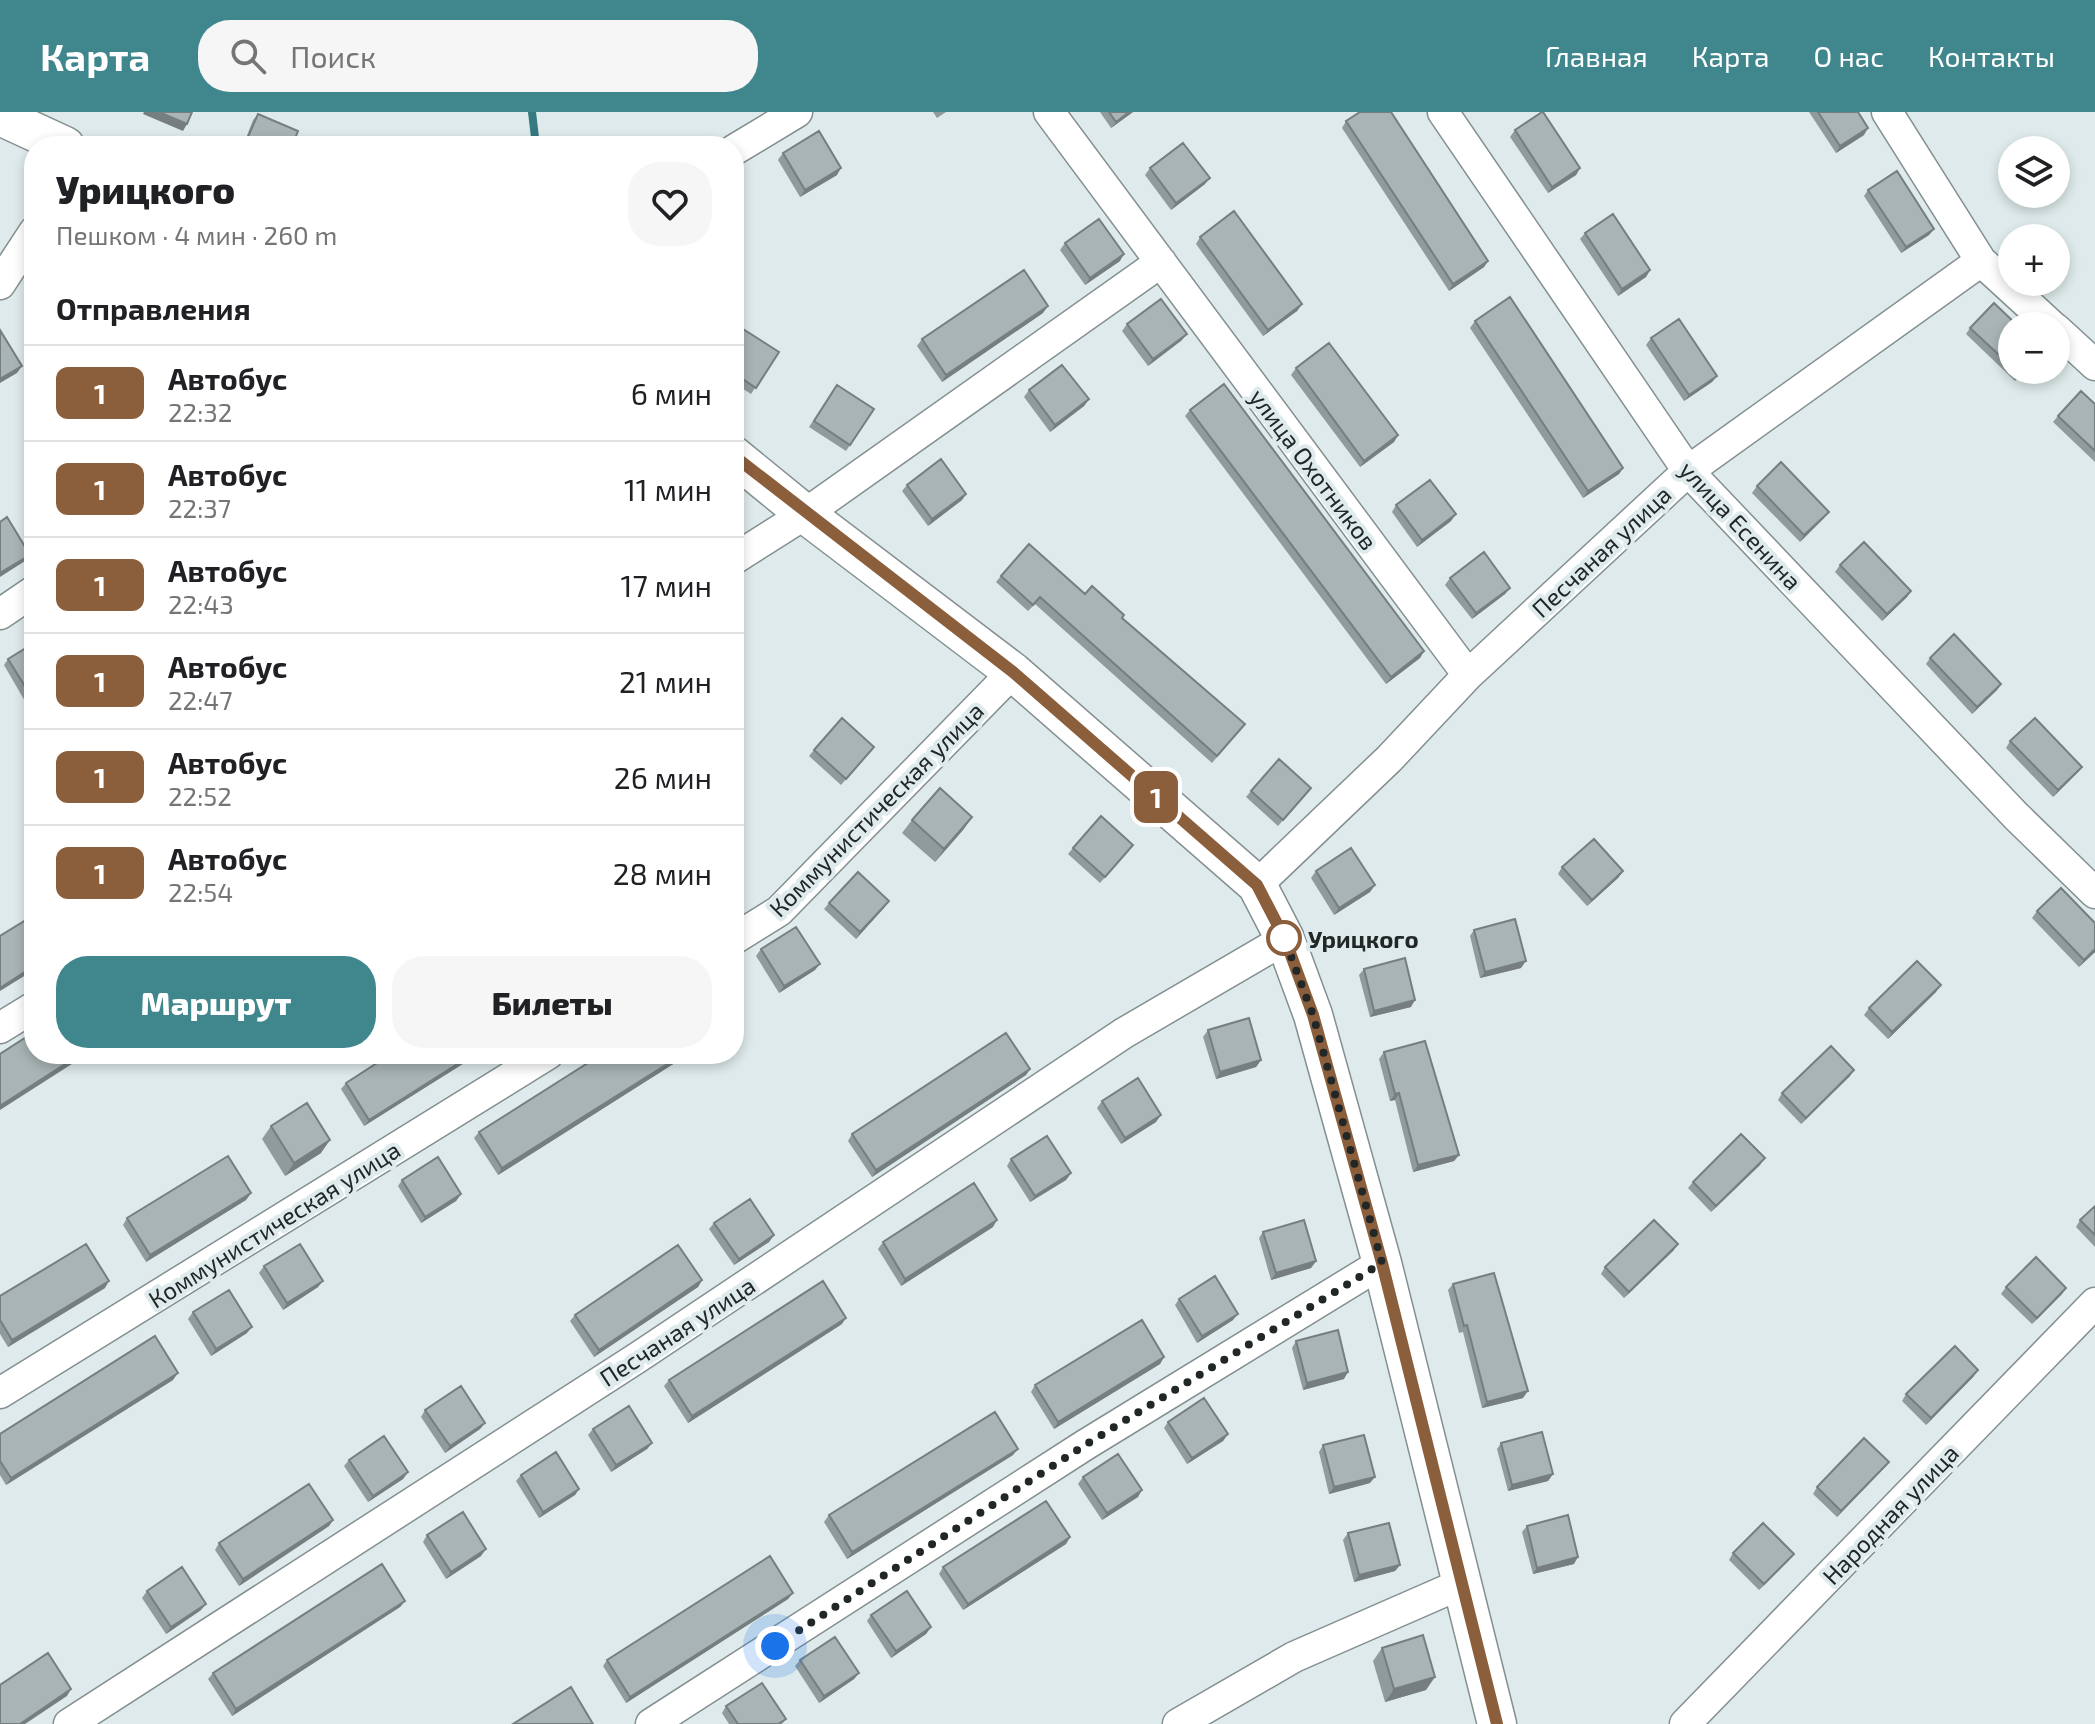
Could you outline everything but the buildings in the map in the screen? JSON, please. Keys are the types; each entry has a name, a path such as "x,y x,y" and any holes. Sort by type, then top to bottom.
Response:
{"street":[{"path":"744,144 797,112"},
{"name":"улица Охотников","path":"1049,112 1468,675"},
{"name":"улица Есенина","path":"1443,112 1688,471 2005,805 2095,893"},
{"path":"1887,112 1981,261 2037,312"},
{"path":"0,116 43,136"},
{"path":"0,284 24,247"},
{"name":"Песчаная улица","path":"1257,885 1389,759 1468,675 1688,471 1981,261"},
{"path":"744,553 805,514 1161,262"},
{"path":"2070,342 2095,365"},
{"path":"744,464 1013,672 1257,885 1285,939 1313,1015 1382,1263 1497,1724"},
{"path":"0,614 24,598"},
{"name":"Коммунистическая улица","path":"744,933 779,911 1013,672"},
{"name":"Песчаная улица","path":"69,1724 637,1358 1124,1033 1285,939"},
{"path":"0,1028 24,1013"},
{"name":"Коммунистическая улица","path":"0,1393 532,1064"},
{"path":"651,1724 1085,1445 1382,1263"},
{"name":"Народная улица","path":"1685,1724 2095,1303"},
{"path":"1178,1724 1294,1657 1461,1584"}],"waterway":[{"path":"532,112 535,136"}],"bus line":[{"name":"1","path":"744,464 1013,672 1257,885 1285,939 1313,1015 1382,1263 1497,1724"}],"place":[{"name":"Урицкого","path":"1284,938"}],"route":[{"path":"775,1646 1085,1445 1382,1263 1313,1015 1284,938"}]}
